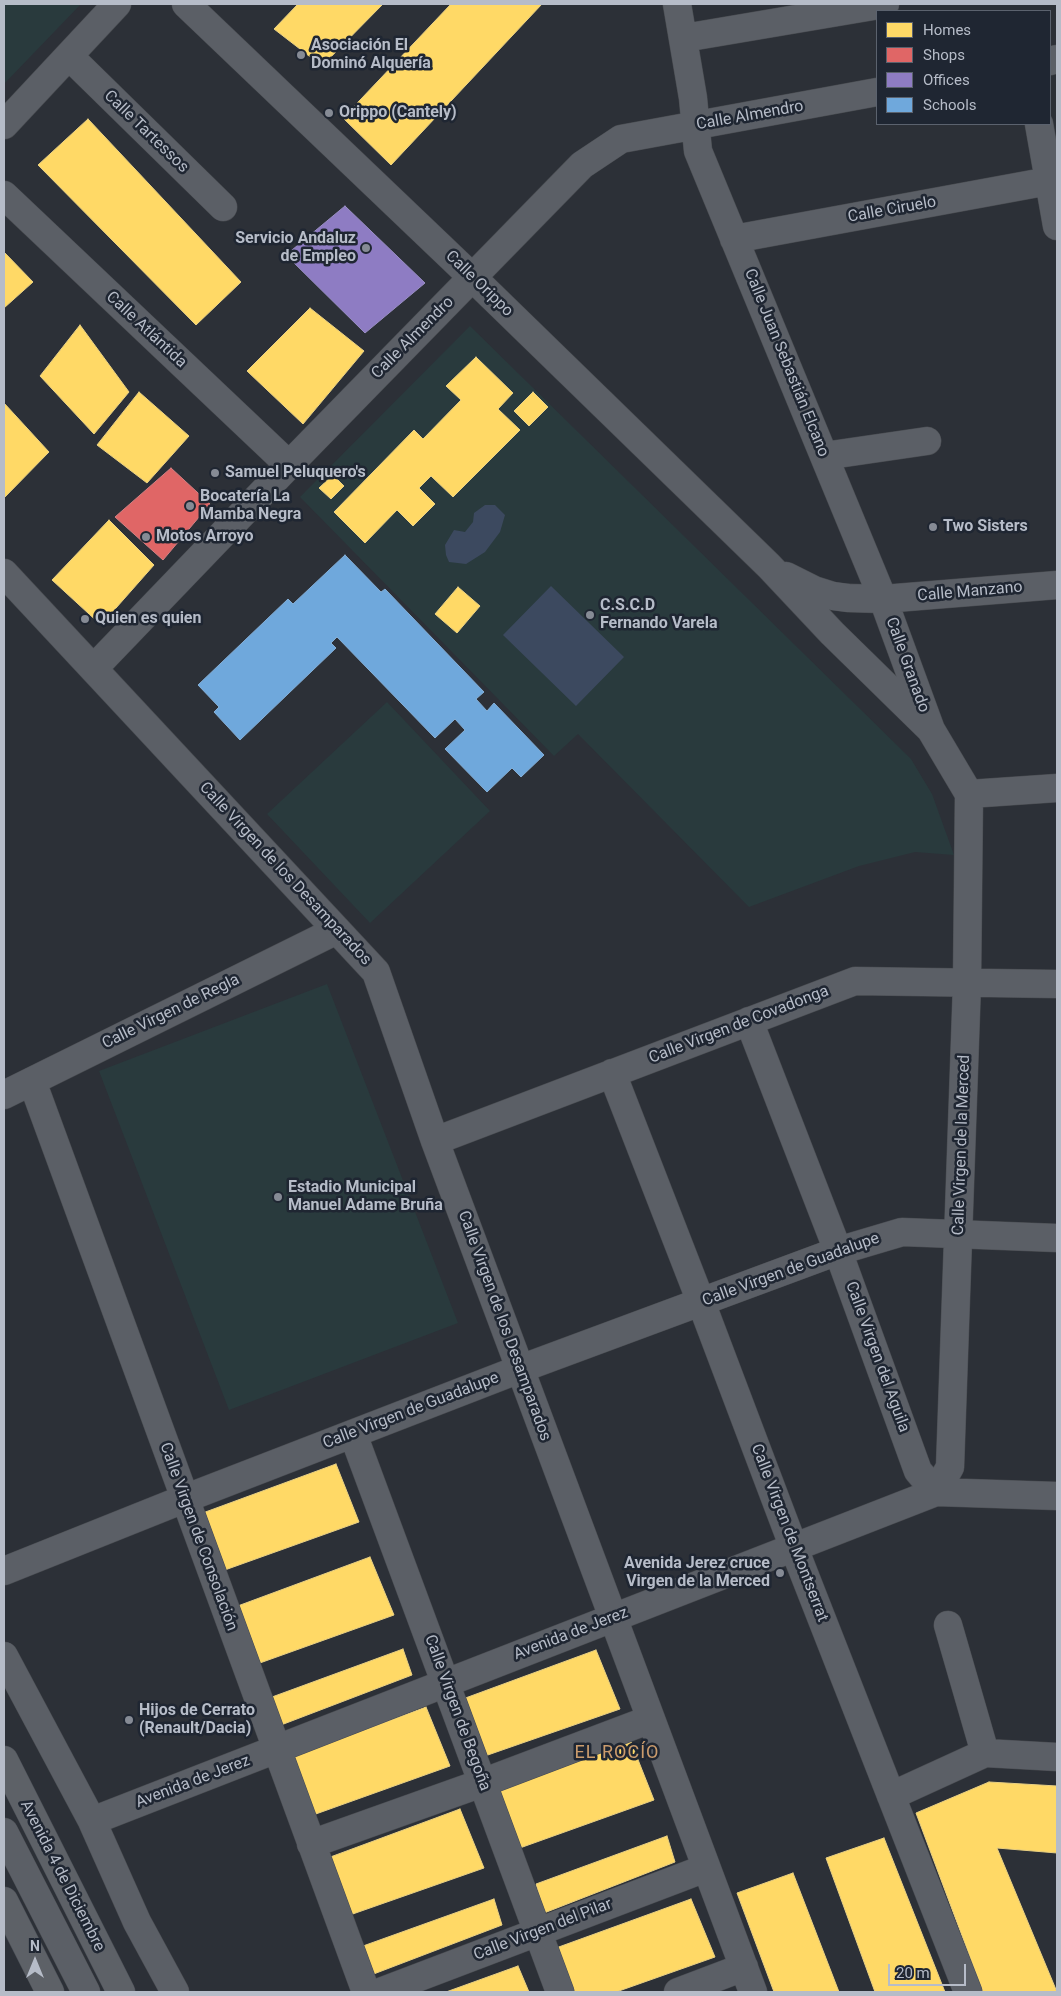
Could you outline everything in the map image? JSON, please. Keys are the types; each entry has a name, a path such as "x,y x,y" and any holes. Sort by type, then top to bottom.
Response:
{"main road":[{"name":"Avenida 4 de Diciembre","path":"4,1760 121,1992"},
{"path":"4,1901 50,1992"}],"street":[{"path":"4,125 117,4"},
{"name":"Calle Orippo","path":"186,4 473,278 769,566"},
{"name":"Calle Juan Sebastián Elcano","path":"677,4 693,98 698,151 882,599"},
{"path":"684,38 885,4"},
{"name":"Calle Tartessos","path":"69,56 223,207"},
{"name":"Calle Almendro","path":"94,668 582,165 621,140 876,92"},
{"path":"1039,125 1057,226"},
{"name":"Calle Ciruelo","path":"734,239 1049,181"},
{"name":"Calle Atlántida","path":"4,195 289,465"},
{"path":"824,456 926,441"},
{"name":"Calle Manzano","path":"769,566 814,590 848,598 882,599 1057,585"},
{"name":"Calle Granado","path":"769,566 832,633 931,730"},
{"name":"Calle Virgen de los Desamparados","path":"4,573 376,972 435,1141 753,1992"},
{"path":"832,633 829,623 831,615 840,602 848,598"},
{"name":"Calle Granado","path":"882,599 931,730 970,794"},
{"path":"970,794 1057,788"},
{"name":"Calle Virgen de la Merced","path":"936,1492 950,1467 960,1234 970,794"},
{"name":"Calle Virgen de Regla","path":"4,1095 337,930"},
{"name":"Calle Virgen de Covadonga","path":"435,1141 855,981 1057,984"},
{"name":"Calle Virgen del Aguila","path":"749,1021 838,1251 918,1471 936,1492"},
{"name":"Calle Virgen de Montserrat","path":"612,1073 702,1302 794,1548 968,1992"},
{"name":"Calle Virgen de Consolación","path":"32,1081 366,1992"},
{"name":"Calle Virgen de Guadalupe","path":"4,1571 520,1369 838,1251 902,1232 1057,1238"},
{"name":"Calle Virgen de Begoña","path":"353,1434 560,1992"},
{"name":"Avenida de Jerez","path":"92,1821 936,1492 1057,1496"},
{"path":"948,1625 985,1754"},
{"path":"4,1656 92,1821 137,1922 175,1992"},
{"path":"311,1844 651,1719"},
{"path":"891,1796 985,1754 1057,1757"},
{"path":"4,1832 86,1992"},
{"path":"4,1857 73,1992"},
{"name":"Calle Virgen del Pilar","path":"380,1992 706,1868"},
{"path":"678,1992 744,1967"}],"shaded area":[{"path":"4,4 81,4 4,84"},
{"name":"C.S.C.D Fernando Varela","path":"470,326 911,759 932,794 954,855 915,852 859,866 749,907 578,734 554,756 300,497"},
{"path":"387,702 490,811 370,923 267,814"},
{"name":"Estadio Municipal Manuel Adame Bruña","path":"327,984 458,1323 229,1410 99,1071"}],"water":[{"path":"485,505 495,505 505,515 500,532 485,552 466,564 449,562 445,545 454,530 465,532 473,522 474,513"},
{"path":"551,586 624,657 576,706 503,635"}],"building: Homes":[{"path":"298,4 383,4 322,66 274,29"},
{"path":"451,4 542,4 391,165 343,118"},
{"path":"88,119 241,282 196,325 38,165"},
{"path":"4,252 33,282 4,308"},
{"path":"310,308 364,351 303,424 247,371"},
{"path":"80,325 129,392 94,434 40,376"},
{"path":"476,357 513,393 498,409 520,430 453,497 431,476 419,488 435,504 413,526 397,510 365,543 334,512 414,430 423,439 461,400 446,386"},
{"path":"139,392 189,436 147,483 97,445"},
{"path":"533,392 548,407 529,426 514,411"},
{"path":"4,403 49,452 4,498"},
{"path":"333,475 344,486 331,499 319,488"},
{"path":"109,520 154,565 101,625 52,580"},
{"path":"458,587 480,606 457,633 435,614"},
{"path":"336,1464 359,1522 222,1571 200,1514"},
{"path":"370,1557 394,1615 257,1664 235,1607"},
{"path":"403,1649 412,1675 281,1725 272,1697"},
{"path":"596,1650 620,1709 482,1757 460,1700"},
{"path":"426,1707 450,1766 313,1815 291,1757"},
{"path":"631,1742 654,1800 517,1849 496,1791"},
{"path":"989,1782 1057,1786 1057,1853 997,1848 1057,1992 983,1992 916,1813"},
{"path":"460,1809 484,1868 347,1916 325,1859"},
{"path":"667,1836 675,1862 544,1913 536,1884"},
{"path":"884,1838 945,1992 875,1992 826,1858"},
{"path":"793,1873 839,1992 774,1992 737,1893"},
{"path":"494,1899 502,1925 371,1975 363,1946"},
{"path":"691,1899 715,1957 616,1992 572,1992 556,1948"},
{"path":"518,1966 529,1992 446,1992"}],"building: Shops":[{"path":"171,468 210,504 163,560 115,517"}],"building: Offices":[{"path":"345,206 425,283 365,333 286,255"}],"building: Schools":[{"path":"345,555 381,592 385,589 484,692 476,699 487,711 494,703 544,755 521,777 512,768 487,792 445,749 465,730 455,719 435,738 337,637 331,643 336,648 240,740 214,712 219,707 198,685 288,599 293,604"}],"place":[{"name":"Asociación El Dominó Alquería","path":"301,55"},
{"name":"Orippo (Cantely)","path":"329,113"},
{"name":"Servicio Andaluz de Empleo","path":"366,248"},
{"name":"Samuel Peluquero's","path":"215,473"},
{"name":"Bocatería La Mamba Negra","path":"190,506"},
{"name":"Two Sisters","path":"933,527"},
{"name":"Motos Arroyo","path":"146,537"},
{"name":"C.S.C.D Fernando Varela","path":"590,615"},
{"name":"Quien es quien","path":"85,619"},
{"name":"Estadio Municipal Manuel Adame Bruña","path":"278,1197"},
{"name":"Avenida Jerez cruce Virgen de la Merced","path":"780,1573"},
{"name":"Hijos de Cerrato (Renault/Dacia)","path":"129,1720"}],"district":[{"name":"EL ROCÍO","path":"617,1753"}]}
